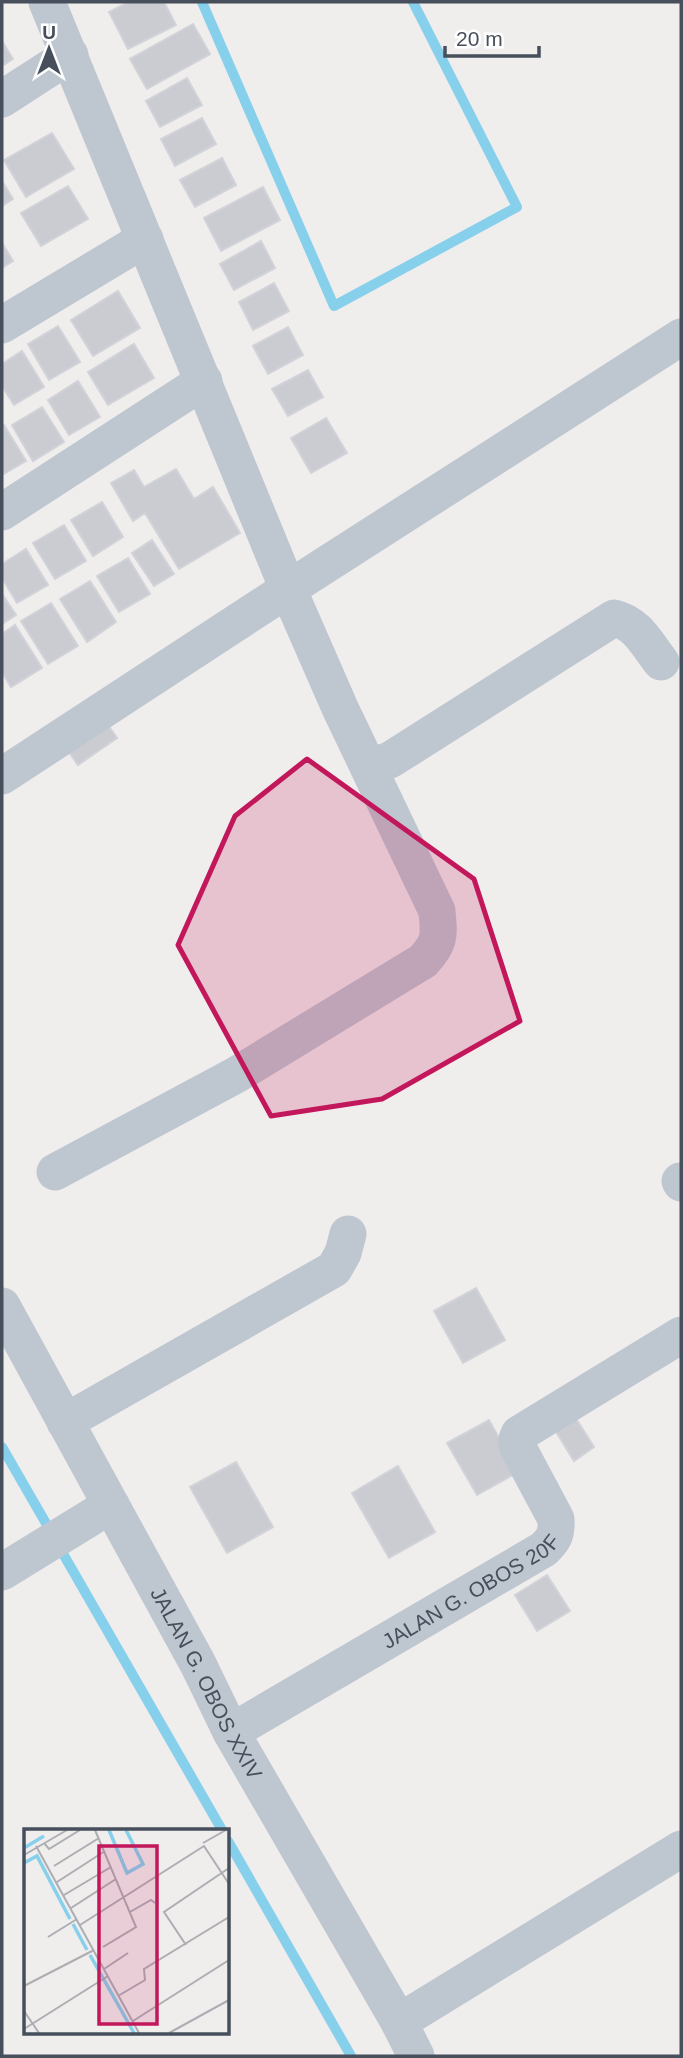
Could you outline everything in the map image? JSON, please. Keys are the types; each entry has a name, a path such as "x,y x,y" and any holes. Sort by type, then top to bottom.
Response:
{"street":[{"path":"47,2 288,589 340,708 438,911 439,931 435,948 423,961 236,1075 55,1172"},
{"path":"2,99 70,55"},
{"path":"2,325 145,239"},
{"path":"2,776 681,337"},
{"path":"2,512 204,381"},
{"path":"369,767 390,760 614,618 635,628 661,662"},
{"path":"65,1422 334,1269 343,1254 348,1234"},
{"name":"JALAN G. OBOS XXIV","path":"2,1306 198,1664 231,1732 416,2056"},
{"name":"JALAN G. OBOS 20F","path":"231,1732 544,1549 554,1538 556,1520 517,1446 519,1434 681,1335"},
{"path":"2,1572 111,1505"},
{"path":"399,2022 681,1849"}],"highlighted area":[{"path":"307,759 474,879 520,1021 382,1099 271,1116 178,945 235,816"}],"building":[{"path":"129,2 164,2 176,25 128,49 109,12"},
{"path":"193,24 210,54 147,89 130,59"},
{"path":"2,41 13,59 2,66"},
{"path":"187,78 202,105 160,127 146,101"},
{"path":"202,118 216,144 175,166 161,139"},
{"path":"52,133 74,169 26,197 4,160"},
{"path":"222,158 236,185 195,207 180,180"},
{"path":"2,181 13,199 2,206"},
{"path":"68,186 88,219 41,246 21,213"},
{"path":"263,187 280,220 221,251 204,218"},
{"path":"261,241 275,268 234,290 220,264"},
{"path":"2,243 13,261 2,268"},
{"path":"274,283 289,311 253,330 239,302"},
{"path":"118,291 140,328 93,356 71,320"},
{"path":"58,326 80,362 49,380 28,344"},
{"path":"288,327 303,355 268,374 253,346"},
{"path":"134,344 154,378 108,405 88,372"},
{"path":"22,351 44,387 14,405 2,386 2,364"},
{"path":"308,370 323,397 288,416 272,389"},
{"path":"78,381 100,417 69,435 48,400"},
{"path":"42,407 64,442 33,461 12,425"},
{"path":"326,418 347,453 311,473 291,438"},
{"path":"4,425 26,461 2,475 2,426"},
{"path":"176,469 194,499 213,487 240,533 179,569 145,513 133,521 111,483 134,470 144,487"},
{"path":"102,502 123,537 93,556 71,520"},
{"path":"64,525 86,561 55,579 33,543"},
{"path":"152,540 174,574 154,586 132,553"},
{"path":"26,549 48,585 17,603 2,578 2,564"},
{"path":"128,558 150,594 119,612 97,576"},
{"path":"90,581 116,622 87,642 60,599"},
{"path":"2,594 16,615 2,624"},
{"path":"51,603 78,646 48,664 21,621"},
{"path":"15,625 42,668 11,687 2,672 2,634"},
{"path":"103,718 117,738 78,765 64,745"},
{"path":"476,1288 505,1340 463,1363 434,1311"},
{"path":"575,1417 594,1447 574,1461 555,1430"},
{"path":"489,1420 518,1472 477,1495 447,1443"},
{"path":"236,1462 273,1527 227,1553 190,1487"},
{"path":"398,1466 435,1532 389,1558 352,1493"},
{"path":"547,1575 570,1611 537,1631 515,1595"}],"waterway":[{"path":"202,2 334,306 517,207 413,2"},
{"path":"2,1447 51,1532"},
{"path":"58,1545 221,1829"},
{"path":"229,1843 351,2056"}]}
